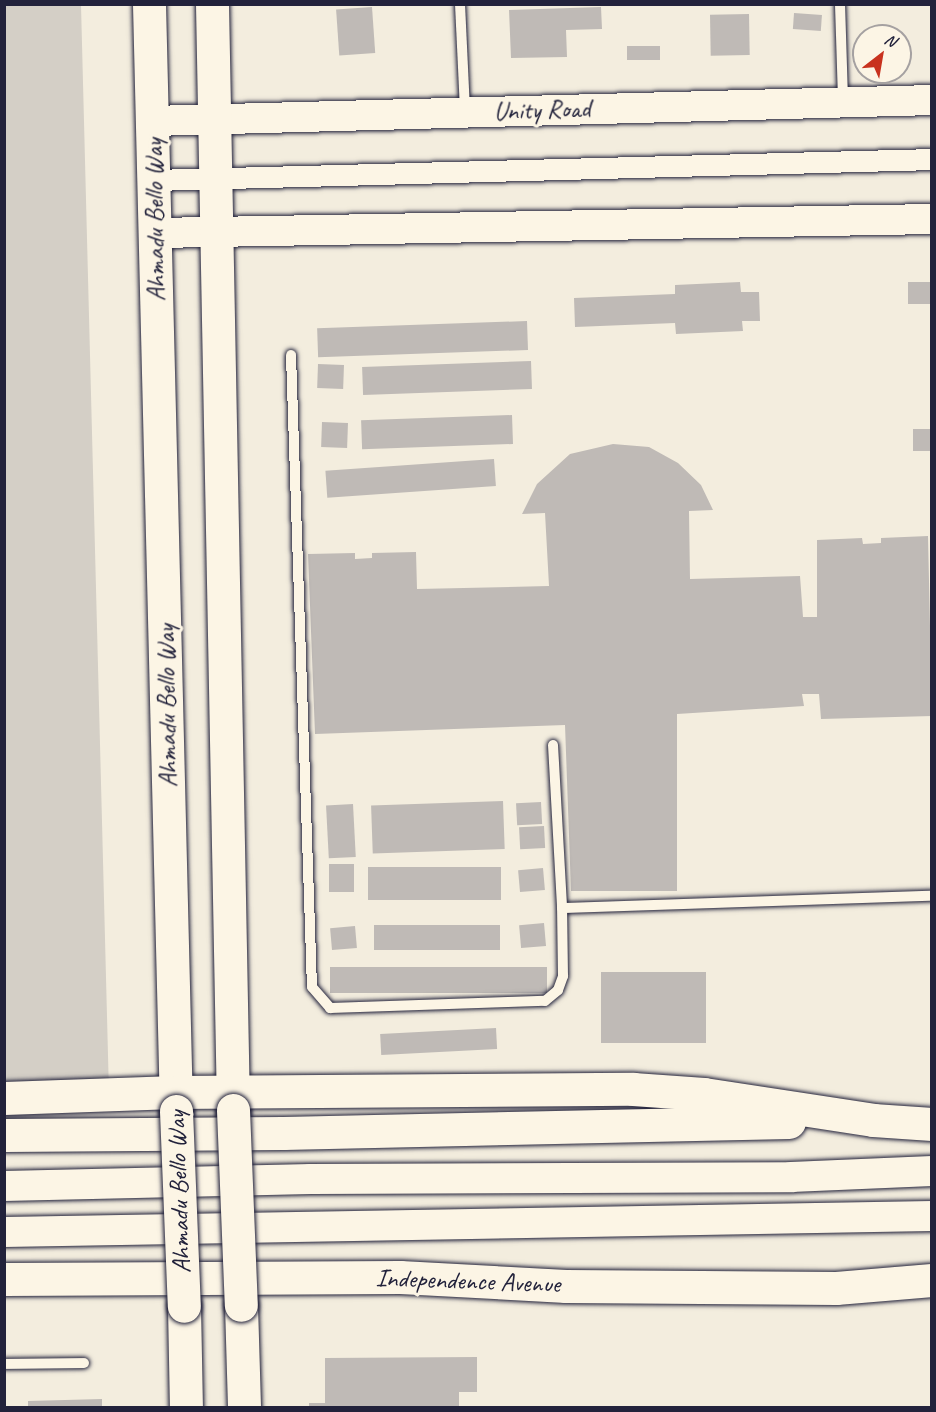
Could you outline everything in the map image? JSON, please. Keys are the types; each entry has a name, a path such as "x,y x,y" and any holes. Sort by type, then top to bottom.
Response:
{"main road":[{"name":"Ahmadu Bello Way","path":"149,4 175,1101 186,1407"},
{"path":"212,4 233,1101 244,1407"},
{"name":"Unity Road","path":"152,122 932,100"},
{"path":"155,233 932,219"},
{"path":"4,1098 233,1101 633,1089 704,1094 873,1120 932,1124"},
{"path":"4,1135 283,1133 873,1120 932,1113"},
{"path":"4,1186 311,1179 791,1177 932,1171"},
{"path":"4,1232 932,1216"},
{"name":"Independence Avenue","path":"4,1280 400,1277 566,1286 878,1285 932,1280"},
{"path":"878,1285 932,1290"}],"street":[{"path":"153,180 932,159"}],"lane":[{"path":"460,4 465,112"},
{"path":"840,4 843,102"},
{"path":"291,355 312,987 318,999 330,1008 545,1001 558,990 563,976 562,908 553,745"},
{"path":"562,908 932,896"},
{"path":"4,1364 84,1363"}],"shaded area":[{"path":"4,5 81,5 109,1094 5,1095"}],"building":[{"path":"372,7 375,53 339,55 336,10"},
{"path":"601,7 602,29 566,30 567,57 511,58 509,10"},
{"path":"794,13 822,15 821,31 793,29"},
{"path":"749,14 750,55 711,56 710,15"},
{"path":"627,46 660,46 660,60 627,60"},
{"path":"740,282 741,292 759,292 760,321 742,321 743,331 676,334 675,323 575,327 574,298 675,294 675,285"},
{"path":"908,282 932,282 932,304 908,304"},
{"path":"527,321 528,350 318,357 317,328"},
{"path":"531,361 532,389 363,395 362,367"},
{"path":"318,364 344,365 343,389 317,388"},
{"path":"512,415 513,444 362,449 361,420"},
{"path":"322,422 348,423 347,448 321,447"},
{"path":"913,429 932,429 932,451 913,451"},
{"path":"613,444 649,447 678,463 701,485 713,510 689,511 690,579 800,576 803,617 817,617 817,540 862,538 863,544 881,543 881,538 928,536 932,716 821,719 819,694 802,694 804,706 677,714 677,891 571,891 565,725 315,734 308,554 355,553 355,559 372,558 372,553 416,552 417,589 549,586 545,513 522,514 537,484 570,454"},
{"path":"494,459 496,486 327,498 325,471"},
{"path":"503,801 505,849 373,854 371,806"},
{"path":"541,802 542,824 517,825 516,803"},
{"path":"353,804 356,857 329,858 326,805"},
{"path":"544,826 545,848 520,849 519,827"},
{"path":"329,864 354,864 354,892 329,892"},
{"path":"368,867 501,867 501,900 368,900"},
{"path":"543,868 545,890 520,892 518,870"},
{"path":"544,923 546,946 521,948 519,925"},
{"path":"374,925 500,925 500,950 374,950"},
{"path":"355,926 357,948 332,950 330,928"},
{"path":"330,967 547,967 547,993 330,993"},
{"path":"601,972 706,972 706,1043 601,1043"},
{"path":"496,1028 497,1049 381,1055 380,1034"},
{"path":"477,1357 477,1392 459,1392 459,1408 309,1408 309,1403 325,1403 325,1358"},
{"path":"102,1399 102,1408 28,1408 28,1401"}]}
